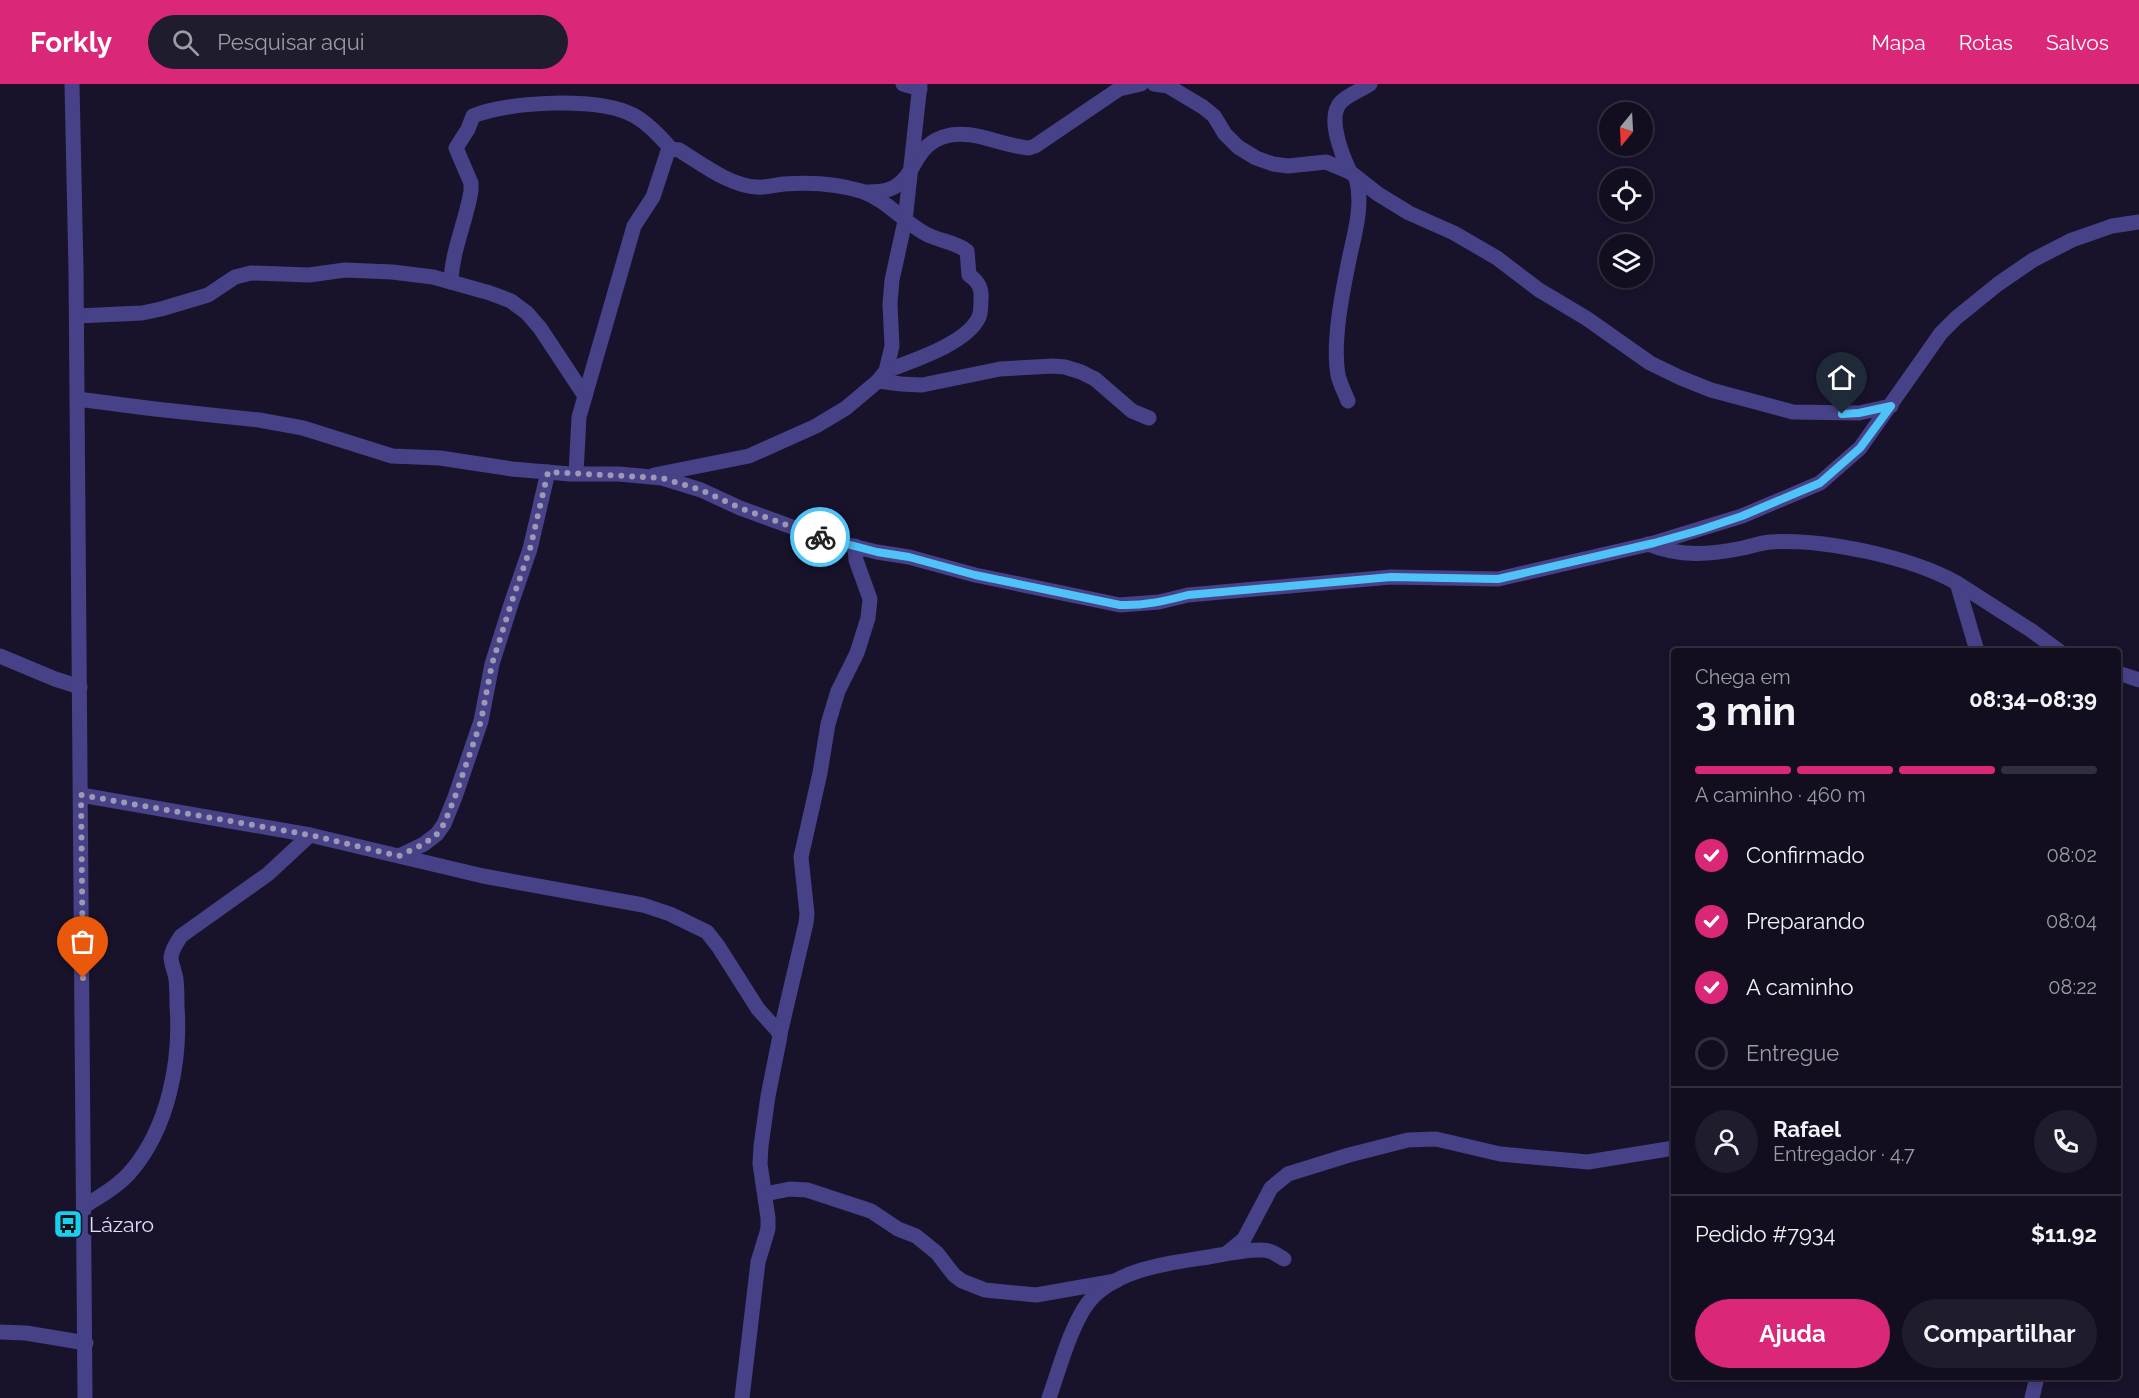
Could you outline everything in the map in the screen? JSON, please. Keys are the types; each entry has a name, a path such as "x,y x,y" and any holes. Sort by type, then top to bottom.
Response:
{"street":[{"path":"72,84 78,399 85,1398"},
{"path":"882,376 892,346 890,304 892,280 905,221 920,86 903,84"},
{"path":"864,192 885,190 896,186 904,180 919,154 930,143 944,136 980,137 1023,148 1035,146 1119,89 1141,84"},
{"path":"1154,84 1167,86 1203,107 1214,116 1225,134 1238,147 1256,158 1288,166 1326,162 1353,174 1367,187 1409,213 1454,233 1497,258 1539,290 1586,318 1650,363 1681,378 1711,390 1793,412 1859,413 1891,406"},
{"path":"1348,401 1339,378 1337,345 1359,202 1353,174 1337,137 1335,125 1337,110 1342,102 1370,84"},
{"path":"451,282 451,268 457,239 471,191 471,183 456,148 473,116 521,106 581,103 632,114 657,133 671,149 679,150 740,184 757,187 807,183 840,186 864,192 883,202 905,221 926,234 967,251 969,274 981,287 981,307 978,319 962,336 882,376 833,418 749,456 648,476"},
{"path":"576,474 578,427 585,396 634,226 653,197 668,151 671,149"},
{"path":"78,399 259,420 292,426 392,456 440,458 548,472 662,478 701,490 740,508 828,540 909,557 975,575 1120,605 1135,606 1188,595 1391,577 1498,579 1700,530 1742,516 1820,483 1860,448 1941,333 1956,318 1998,284 2033,260 2072,240 2112,226 2139,222"},
{"path":"77,316 142,313 161,309 208,295 235,277 251,273 309,275 345,270 433,277 501,297 511,301 527,313 540,327 585,396"},
{"path":"882,376 901,384 922,385 1000,369 1059,367 1088,375 1132,411 1149,418"},
{"path":"399,856 424,844 437,834 444,824 455,797 481,721 492,664 530,549 548,472"},
{"path":"1647,544 1676,553 1696,555 1762,543 1806,543 1857,550 1900,560 1944,575 2055,648"},
{"path":"742,1398 758,1262 768,1229 760,1146 780,1034 807,914 801,857 820,773 828,724 838,691 857,653 868,618 870,599 856,560 855,546"},
{"path":"1957,583 1976,648"},
{"path":"0,656 80,687"},
{"path":"2121,674 2139,680"},
{"path":"81,795 310,835 483,876 644,905 689,922 707,932 718,945 758,1009 780,1034"},
{"path":"85,1206 131,1171 153,1137 165,1110 179,1034 176,979 171,957 174,947 182,936 268,874 310,835"},
{"path":"1227,1253 1244,1239 1270,1188 1288,1174 1408,1140 1436,1139 1500,1154 1588,1162 1671,1148"},
{"path":"765,1194 790,1189 807,1190 871,1211 916,1236 937,1253 954,1275 962,1281 985,1290 1036,1295 1116,1281 1162,1265 1260,1249 1272,1252 1284,1259"},
{"path":"1050,1398 1074,1329 1084,1309 1092,1298 1116,1281"},
{"path":"0,1332 26,1333 86,1343"},
{"path":"2032,1398 2036,1380"}],"way so far":[{"path":"83,978 81,795 310,835 399,856 424,844 437,834 444,824 455,797 481,721 492,664 530,549 548,472 662,478 701,490 740,508 820,537"}],"place":[{"name":"Lázaro","path":"68,1224"}],"route":[{"path":"820,537 975,575 1120,605 1135,606 1188,595 1391,577 1498,579 1700,530 1742,516 1820,483 1860,448 1891,406 1842,414"}]}
